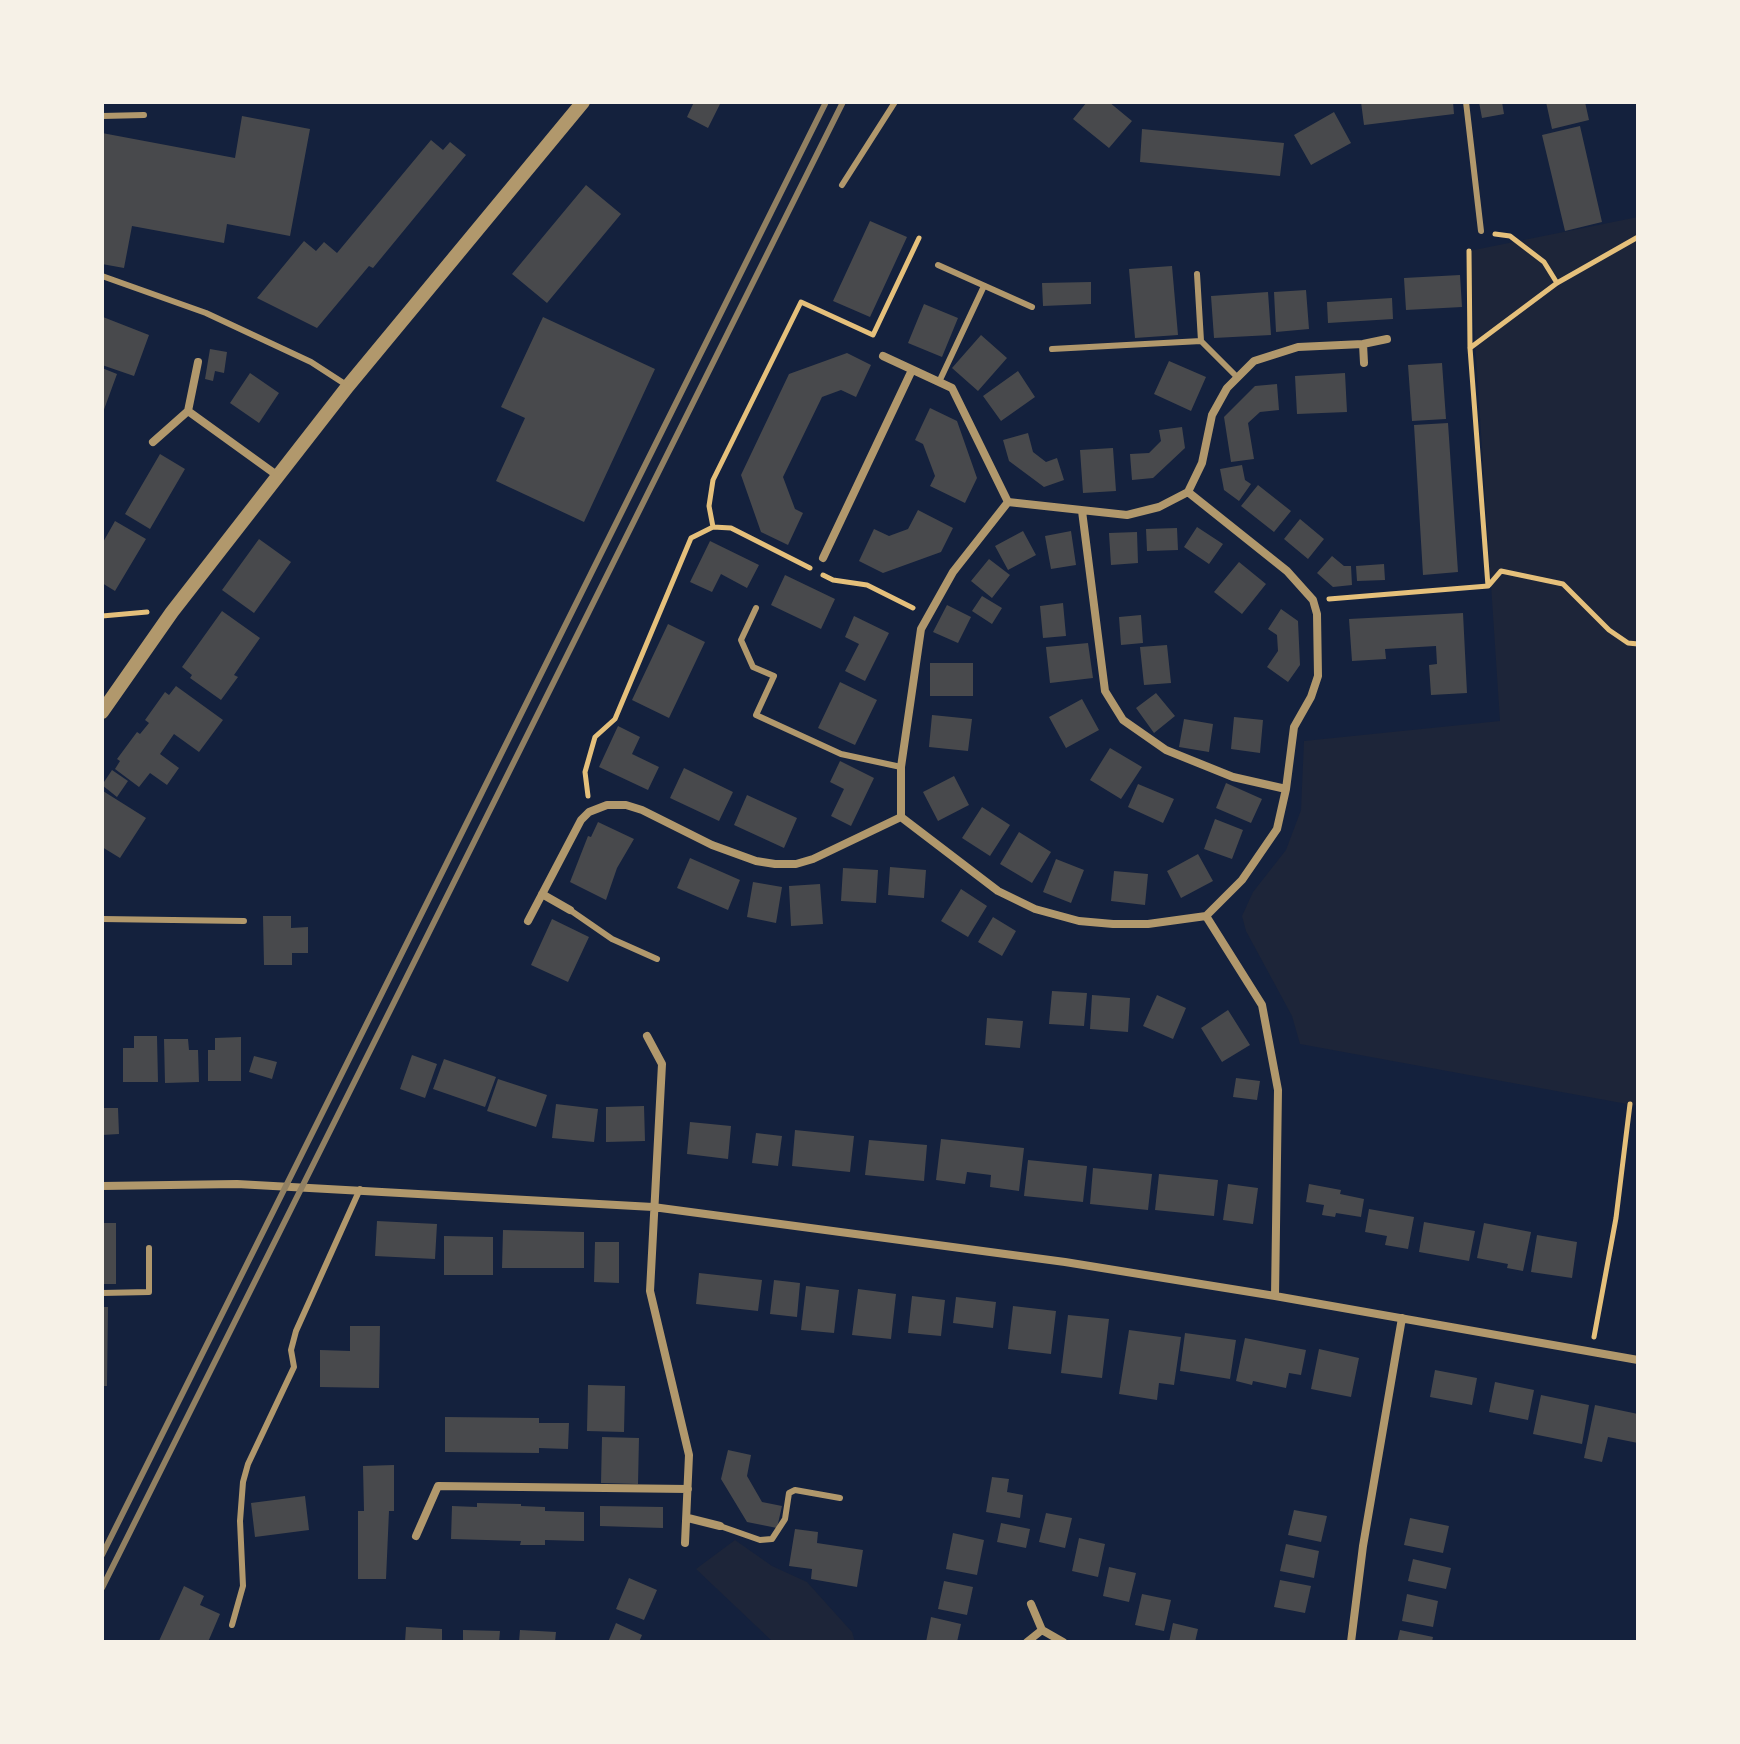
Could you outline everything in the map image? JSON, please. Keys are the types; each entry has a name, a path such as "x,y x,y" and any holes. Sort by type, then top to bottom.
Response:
{"street":[{"path":"102,712 172,612 348,386 583,102"},
{"path":"1008,502 1127,515 1159,507 1188,492 1202,463 1212,415 1227,388 1254,361 1298,347 1363,344 1387,339"},
{"path":"1363,344 1364,363"},
{"path":"883,356 952,388 1008,502"},
{"path":"153,442 188,411 198,362"},
{"path":"823,558 912,370"},
{"path":"188,411 278,476"},
{"path":"901,817 998,891 1035,909 1079,921 1148,924 1206,916 1242,880 1277,829 1294,727 1311,697 1318,676 1317,614 1313,600 1287,571 1188,492"},
{"path":"901,817 901,767 921,629 953,572 1008,502"},
{"path":"1082,511 1105,691 1123,720 1166,750 1233,777 1286,789"},
{"path":"528,921 581,820 589,812 607,805 626,805 642,810 712,845 756,861 775,864 796,864 813,859 901,817"},
{"path":"542,894 570,910"},
{"path":"1206,916 1262,1005 1278,1090 1275,1296"},
{"path":"647,1036 662,1064 650,1291 689,1455 685,1543"},
{"path":"102,1186 237,1184 653,1207 1065,1262 1638,1360"},
{"path":"1351,1642 1363,1546 1402,1318"},
{"path":"416,1536 438,1486 688,1489"},
{"path":"688,1518 720,1526"},
{"path":"1031,1604 1042,1630 1063,1642"},
{"path":"1027,1642 1042,1630"}],"lane":[{"path":"842,185 895,102"},
{"path":"1466,102 1481,231"},
{"path":"102,116 144,115"},
{"path":"938,265 1032,307"},
{"path":"1197,274 1201,341 1237,377"},
{"path":"102,276 193,308 319,366 348,386"},
{"path":"939,382 984,286"},
{"path":"1052,349 1201,341"},
{"path":"756,608 741,640 753,667 774,676 756,715 841,754 901,767"},
{"path":"570,910 612,939 657,959"},
{"path":"102,919 244,921"},
{"path":"232,1625 243,1586 240,1521 243,1482 248,1464 294,1367 291,1350 296,1331 360,1189"},
{"path":"102,1293 149,1292 149,1248"},
{"path":"720,1526 760,1540 772,1539 785,1519 789,1493 795,1490 840,1498"}],"path":[{"path":"1481,231 1510,236 1544,262 1557,283"},
{"path":"1470,348 1557,283 1638,237"},
{"path":"589,812 585,772 595,737 615,719 691,538 713,527 709,506 713,480 801,302 873,335 919,238"},
{"path":"1469,251 1470,348 1488,586"},
{"path":"1313,600 1488,586 1501,571 1563,584 1609,630 1628,643 1638,644"},
{"path":"102,616 172,612"},
{"path":"1591,1352 1616,1218 1630,1104"}],"shaded area":[{"path":"1638,217 1638,1106 1300,1044 1292,1016 1246,931 1242,916 1253,892 1286,850 1301,810 1304,741 1500,721 1469,251"},
{"path":"735,1540 772,1566 807,1582 852,1632 855,1642 773,1642 696,1569"}],"building":[{"path":"694,102 721,102 708,128 687,117"},
{"path":"1087,102 1109,102 1132,121 1109,148 1073,119"},
{"path":"1361,102 1453,102 1454,114 1364,125"},
{"path":"1479,102 1502,102 1504,114 1482,118"},
{"path":"1546,102 1585,102 1589,120 1552,129"},
{"path":"1334,112 1351,143 1311,165 1294,135"},
{"path":"242,116 310,129 290,236 227,224 224,243 132,226 124,268 102,264 102,133 235,158"},
{"path":"1580,126 1602,222 1565,231 1542,135"},
{"path":"1142,129 1284,143 1280,176 1140,162"},
{"path":"431,140 443,150 450,142 466,155 373,268 369,266 317,328 257,298 304,241 316,251 324,242 337,253"},
{"path":"586,185 621,214 547,303 512,274"},
{"path":"870,221 907,237 870,317 833,301"},
{"path":"1172,266 1178,335 1135,338 1129,269"},
{"path":"1460,275 1462,307 1406,310 1404,278"},
{"path":"1091,282 1091,304 1043,306 1042,283"},
{"path":"1306,290 1309,329 1276,332 1274,292"},
{"path":"1268,292 1271,335 1214,338 1211,296"},
{"path":"1392,298 1393,319 1328,323 1327,302"},
{"path":"924,304 958,318 942,357 908,343"},
{"path":"103,317 149,335 134,376 102,365"},
{"path":"543,317 655,369 584,522 496,481 525,418 501,407"},
{"path":"981,335 1007,358 978,391 952,368"},
{"path":"210,349 227,352 224,373 215,371 213,381 205,379"},
{"path":"847,353 871,365 856,397 841,390 822,397 783,477 795,509 803,513 788,545 761,532 741,475 789,374"},
{"path":"1169,361 1206,377 1191,411 1154,394"},
{"path":"1442,363 1446,419 1412,421 1408,365"},
{"path":"102,368 117,374 102,415"},
{"path":"1018,371 1035,397 1001,421 983,396"},
{"path":"250,373 279,393 259,423 230,403"},
{"path":"1345,373 1347,412 1297,414 1295,376"},
{"path":"1277,384 1279,410 1260,412 1248,423 1254,459 1231,462 1224,417 1255,386"},
{"path":"930,408 957,421 977,478 965,503 930,486 935,476 923,444 915,440"},
{"path":"1448,423 1458,572 1423,575 1414,425"},
{"path":"1182,427 1185,448 1153,478 1132,480 1130,454 1149,453 1161,441 1159,430"},
{"path":"1028,433 1033,452 1046,462 1057,458 1064,480 1044,487 1009,461 1003,440"},
{"path":"1113,448 1116,491 1083,493 1080,450"},
{"path":"160,454 185,469 150,529 125,514"},
{"path":"1242,465 1245,480 1251,484 1239,501 1224,490 1220,469"},
{"path":"1258,485 1291,511 1274,532 1241,506"},
{"path":"918,510 953,528 941,552 883,573 859,561 874,529 889,536 908,529"},
{"path":"1300,519 1324,539 1308,559 1284,539"},
{"path":"115,521 146,539 115,591 102,583 102,544"},
{"path":"1197,527 1223,544 1209,564 1184,547"},
{"path":"1177,528 1178,550 1147,551 1146,529"},
{"path":"1023,531 1036,555 1008,570 995,546"},
{"path":"1071,531 1076,565 1051,569 1045,536"},
{"path":"1137,532 1138,563 1111,565 1109,533"},
{"path":"259,539 291,562 254,613 222,590"},
{"path":"710,541 759,565 747,588 721,574 712,592 690,582"},
{"path":"1332,556 1344,566 1351,566 1352,585 1333,587 1317,573"},
{"path":"989,559 1010,575 992,598 971,581"},
{"path":"1239,562 1266,584 1242,614 1214,592"},
{"path":"1384,564 1385,580 1357,581 1356,566"},
{"path":"785,575 835,599 821,629 771,605"},
{"path":"982,596 1002,608 992,624 972,611"},
{"path":"1063,603 1066,636 1043,638 1040,606"},
{"path":"947,605 971,617 958,643 933,632"},
{"path":"1281,609 1298,621 1300,665 1288,682 1267,667 1278,651 1277,635 1268,629"},
{"path":"222,611 260,638 221,700 190,678 192,675 182,667"},
{"path":"1463,613 1467,693 1431,695 1429,665 1437,664 1436,646 1385,649 1386,659 1352,661 1349,619"},
{"path":"1141,615 1143,643 1121,645 1119,617"},
{"path":"854,616 889,633 865,681 845,671 859,644 845,637"},
{"path":"668,624 705,642 669,718 632,700"},
{"path":"1088,643 1093,678 1050,683 1046,647"},
{"path":"1167,645 1171,683 1144,685 1140,647"},
{"path":"930,663 973,663 973,696 930,696"},
{"path":"840,682 877,700 855,745 818,728"},
{"path":"176,686 223,720 199,752 174,734 160,754 179,768 167,785 150,773 139,787 115,769 120,761 117,759 137,732 140,734 149,723 145,720 165,692 169,695"},
{"path":"1156,693 1175,716 1154,733 1136,708"},
{"path":"1082,699 1099,730 1066,748 1049,717"},
{"path":"932,715 972,719 968,751 929,747"},
{"path":"1234,717 1263,720 1260,753 1231,749"},
{"path":"1184,719 1213,724 1209,752 1179,747"},
{"path":"618,726 640,737 632,754 659,767 648,790 599,767"},
{"path":"1110,748 1142,767 1121,799 1090,780"},
{"path":"840,761 874,778 851,826 831,816 844,789 830,782"},
{"path":"684,768 733,792 719,821 670,798"},
{"path":"112,770 128,781 117,797 102,785"},
{"path":"954,776 969,805 938,821 923,792"},
{"path":"1226,783 1262,799 1251,823 1216,808"},
{"path":"1138,784 1174,799 1163,823 1128,807"},
{"path":"103,791 146,818 120,858 102,847"},
{"path":"747,795 797,818 784,848 734,825"},
{"path":"982,807 1010,825 990,856 962,838"},
{"path":"1215,819 1243,830 1232,859 1204,849"},
{"path":"598,822 634,839 617,868 606,900 570,882 588,836 591,837"},
{"path":"1019,832 1051,852 1032,883 1000,864"},
{"path":"1198,854 1213,881 1181,898 1167,871"},
{"path":"690,858 740,880 728,910 677,888"},
{"path":"1056,859 1084,870 1071,903 1043,892"},
{"path":"890,867 926,870 924,898 888,895"},
{"path":"843,868 878,870 876,903 841,901"},
{"path":"1114,871 1148,874 1145,905 1111,901"},
{"path":"753,882 782,887 776,923 747,917"},
{"path":"820,884 823,924 791,926 789,886"},
{"path":"961,889 987,906 968,937 941,921"},
{"path":"263,916 291,916 291,928 308,927 308,953 292,953 292,965 264,965"},
{"path":"993,917 1016,931 1002,956 978,942"},
{"path":"552,919 589,937 568,982 531,965"},
{"path":"1052,991 1087,993 1084,1026 1049,1024"},
{"path":"1092,995 1130,998 1128,1032 1090,1029"},
{"path":"1157,995 1186,1008 1173,1039 1143,1026"},
{"path":"1228,1010 1250,1045 1222,1062 1201,1028"},
{"path":"987,1018 1023,1021 1020,1048 985,1045"},
{"path":"134,1036 157,1036 158,1082 123,1082 123,1048 134,1048"},
{"path":"241,1037 241,1081 208,1081 208,1050 215,1050 215,1038"},
{"path":"164,1039 188,1039 189,1050 198,1050 199,1082 165,1083"},
{"path":"412,1055 437,1064 425,1098 400,1089"},
{"path":"254,1056 277,1062 272,1079 249,1072"},
{"path":"444,1059 496,1077 485,1107 433,1089"},
{"path":"1236,1078 1260,1081 1257,1100 1233,1097"},
{"path":"498,1079 547,1095 536,1127 487,1111"},
{"path":"556,1104 598,1109 594,1142 552,1138"},
{"path":"644,1106 645,1141 606,1142 606,1107"},
{"path":"102,1108 118,1108 119,1134 102,1135"},
{"path":"690,1122 731,1126 728,1159 687,1154"},
{"path":"795,1130 854,1136 850,1172 792,1166"},
{"path":"756,1133 782,1136 778,1166 752,1163"},
{"path":"941,1139 1024,1148 1019,1191 990,1187 991,1175 967,1172 965,1184 936,1180"},
{"path":"869,1140 927,1145 924,1181 865,1175"},
{"path":"1028,1160 1087,1166 1083,1202 1024,1196"},
{"path":"1093,1168 1152,1174 1148,1210 1090,1204"},
{"path":"1159,1174 1218,1180 1214,1216 1155,1210"},
{"path":"1228,1184 1258,1188 1253,1224 1223,1220"},
{"path":"1309,1184 1341,1190 1340,1194 1364,1199 1361,1217 1336,1213 1335,1217 1322,1215 1324,1205 1306,1202"},
{"path":"1369,1209 1414,1217 1408,1249 1385,1245 1387,1236 1365,1232"},
{"path":"377,1221 437,1224 435,1259 375,1256"},
{"path":"1424,1222 1475,1231 1469,1261 1419,1252"},
{"path":"102,1223 116,1223 116,1284 102,1284"},
{"path":"1484,1223 1531,1232 1523,1271 1507,1268 1508,1264 1477,1258"},
{"path":"503,1230 584,1232 584,1268 502,1268"},
{"path":"1537,1235 1577,1242 1572,1278 1531,1272"},
{"path":"444,1236 493,1237 493,1275 444,1275"},
{"path":"595,1242 619,1242 619,1283 594,1282"},
{"path":"699,1273 762,1280 758,1311 696,1304"},
{"path":"774,1280 800,1283 797,1317 770,1314"},
{"path":"806,1286 839,1290 834,1333 801,1330"},
{"path":"858,1289 896,1294 891,1339 852,1335"},
{"path":"912,1296 945,1300 941,1336 908,1333"},
{"path":"956,1297 996,1302 993,1328 953,1323"},
{"path":"1013,1306 1056,1311 1051,1354 1008,1349"},
{"path":"102,1307 108,1307 107,1386 102,1386"},
{"path":"1068,1315 1109,1319 1102,1378 1061,1373"},
{"path":"350,1326 380,1326 379,1388 320,1387 320,1350 350,1351"},
{"path":"1129,1330 1181,1337 1174,1385 1159,1383 1157,1400 1119,1394"},
{"path":"1185,1333 1236,1340 1230,1379 1180,1371"},
{"path":"1245,1338 1306,1350 1301,1375 1289,1373 1286,1388 1236,1381"},
{"path":"1319,1349 1359,1358 1351,1397 1311,1389"},
{"path":"1435,1370 1477,1378 1472,1405 1430,1397"},
{"path":"1495,1382 1534,1390 1528,1420 1489,1412"},
{"path":"588,1385 625,1386 624,1432 587,1431"},
{"path":"1541,1395 1589,1405 1582,1444 1533,1434"},
{"path":"1595,1405 1638,1414 1638,1443 1608,1437 1602,1462 1584,1458"},
{"path":"445,1417 539,1418 539,1423 569,1423 568,1449 539,1448 539,1453 445,1452"},
{"path":"602,1437 639,1438 638,1484 601,1483"},
{"path":"728,1450 751,1455 747,1476 762,1502 782,1506 777,1528 747,1522 721,1479"},
{"path":"394,1465 394,1511 389,1511 386,1579 358,1579 358,1511 364,1511 363,1466"},
{"path":"992,1477 1009,1479 1007,1492 1023,1495 1020,1518 986,1512"},
{"path":"305,1496 309,1530 255,1537 251,1503"},
{"path":"477,1503 521,1504 545,1507 545,1511 584,1512 584,1541 545,1540 545,1545 520,1545 521,1541 451,1539 452,1506 477,1507"},
{"path":"600,1506 663,1507 663,1528 600,1526"},
{"path":"1294,1510 1327,1516 1321,1542 1288,1535"},
{"path":"1046,1513 1072,1518 1065,1548 1039,1542"},
{"path":"1410,1518 1449,1526 1443,1553 1404,1545"},
{"path":"1001,1523 1030,1529 1026,1548 997,1542"},
{"path":"795,1529 818,1532 817,1543 863,1550 857,1587 811,1579 812,1569 789,1566"},
{"path":"953,1533 984,1540 977,1575 946,1569"},
{"path":"1079,1538 1105,1544 1098,1577 1072,1571"},
{"path":"1286,1544 1319,1551 1314,1578 1280,1571"},
{"path":"1413,1559 1451,1568 1446,1589 1408,1581"},
{"path":"1109,1567 1136,1573 1129,1602 1103,1596"},
{"path":"629,1578 657,1590 644,1620 616,1609"},
{"path":"1280,1580 1311,1586 1305,1613 1274,1607"},
{"path":"944,1581 973,1587 967,1615 938,1609"},
{"path":"184,1586 204,1596 200,1605 220,1614 208,1642 159,1641"},
{"path":"1142,1594 1171,1600 1164,1631 1135,1625"},
{"path":"1407,1594 1438,1601 1433,1627 1402,1621"},
{"path":"931,1617 961,1624 957,1642 926,1642"},
{"path":"616,1623 642,1635 639,1642 608,1642"},
{"path":"1173,1623 1198,1629 1195,1642 1169,1642"},
{"path":"406,1627 442,1629 442,1642 405,1642"},
{"path":"463,1630 500,1631 499,1642 463,1642"},
{"path":"520,1630 556,1632 555,1642 519,1642"},
{"path":"1400,1630 1433,1637 1432,1642 1397,1642"}],"railway":[{"path":"102,1555 826,102"},
{"path":"102,1588 843,102"}]}
